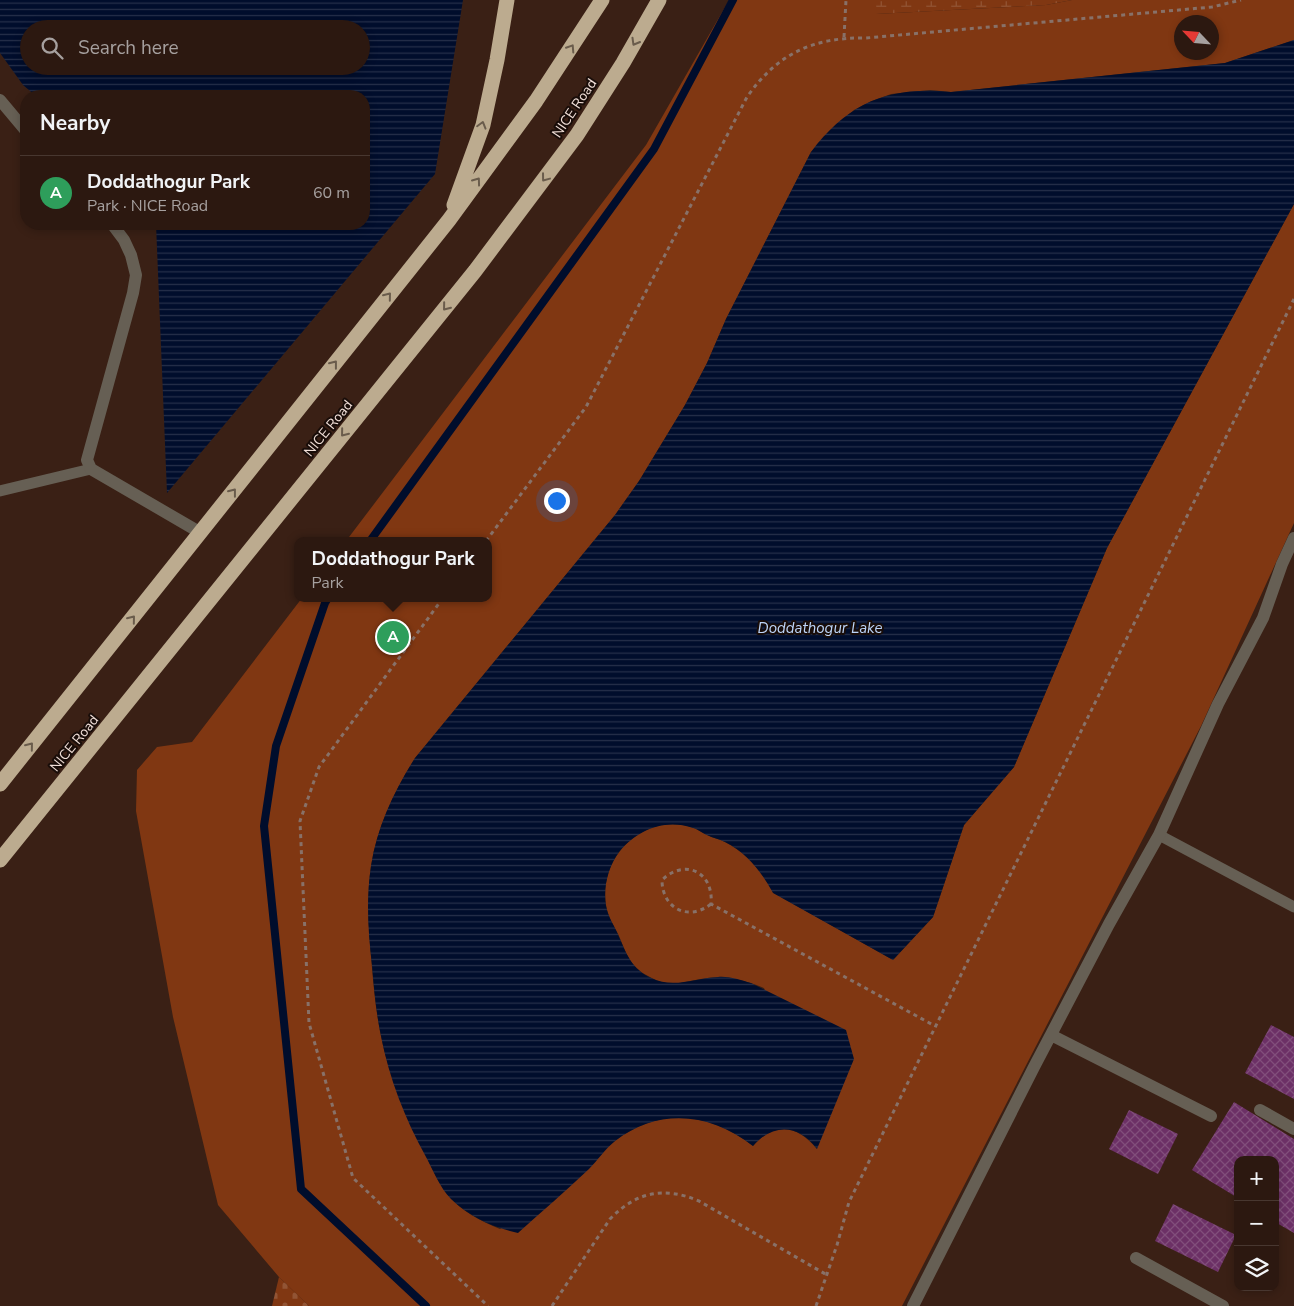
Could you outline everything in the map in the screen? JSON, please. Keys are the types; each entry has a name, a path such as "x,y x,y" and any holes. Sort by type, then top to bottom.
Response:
{"highway":[{"path":"448,220 483,125 507,0"},
{"path":"0,784 448,220 536,100 602,0"},
{"name":"NICE Road","path":"0,860 475,271 577,135 623,63 659,0"}],"street":[{"path":"0,100 20,123"},
{"path":"116,230 124,240 136,275 133,293 88,460 91,469 201,533"},
{"path":"913,1306 1051,1035 1109,924 1159,835 1218,704 1263,618 1282,564 1294,538"},
{"path":"1051,1035 1211,1116"},
{"path":"1260,1110 1294,1130"},
{"path":"1136,1258 1223,1306"}],"lane":[{"path":"0,491 91,469"},
{"path":"1159,835 1294,906"}],"path":[{"path":"844,37 846,0"},
{"path":"489,537 586,407 747,97 757,82 784,58 803,48 823,41 844,37 866,38 1212,7 1241,0"},
{"path":"816,1306 849,1202 1294,299"},
{"path":"441,602 319,767 300,821 309,1023 353,1178 488,1306"},
{"path":"676,870 692,870 706,879 712,896 711,904 704,909 682,912 675,908 664,896 662,880 676,870"},
{"path":"711,904 935,1026"},
{"path":"552,1306 610,1220 619,1210 643,1196 656,1193 671,1192 686,1195 699,1201 827,1275"}],"green space":[{"path":"729,0 876,0 876,14 1046,5 1072,0 1294,0 1294,40 1225,63 951,92 930,90 891,94 854,110 811,152 726,319 707,363 685,405 639,481 615,515 415,758 393,797 377,837 369,879 368,917 378,1021 383,1047 397,1088 435,1174 454,1202 472,1216 500,1229 622,1136 644,1124 660,1120 677,1118 709,1122 739,1136 753,1146 769,1133 786,1129 802,1135 817,1149 764,988 726,978 709,978 670,984 657,981 638,969 627,955 607,909 605,898 606,884 612,863 627,843 644,831 673,824 694,828 725,842 741,852 759,870 774,893 893,960 933,917 964,825 1014,767 1107,548 1294,204 1294,523 1201,726 902,1306 309,1306 279,1277 218,1205 173,1017 136,811 137,770 157,747 192,742 299,602 492,602 492,537 349,537 646,145"},
{"path":"876,0 1072,0 1046,5 876,14"},
{"path":"279,1277 309,1306 272,1306"}],"water":[{"path":"0,0 463,0 435,174 167,493 156,230 370,230 370,90 29,90 23,85 0,53"},
{"name":"Doddathogur Lake","path":"1294,40 1294,204 1107,548 1014,767 964,825 933,917 893,960 773,893 753,863 733,846 697,829 683,825 662,825 643,832 626,844 612,864 606,885 605,899 607,910 628,956 644,974 668,983 722,977 751,983 846,1030 854,1059 817,1149 810,1141 794,1131 777,1130 761,1138 753,1146 737,1135 702,1121 685,1118 667,1119 649,1123 632,1130 615,1141 589,1169 518,1233 499,1228 466,1211 443,1190 418,1143 399,1098 384,1052 375,1001 368,916 369,879 377,837 393,796 415,758 615,515 639,481 685,405 707,363 726,319 811,152 825,135 856,109 889,95 908,92 951,92 1225,63"}],"building":[{"path":"1271,1025 1294,1037 1294,1099 1245,1073"},
{"path":"1234,1102 1294,1139 1294,1233 1279,1224 1279,1156 1234,1156 1234,1196 1192,1170"},
{"path":"1129,1110 1178,1134 1158,1174 1109,1149"},
{"path":"1173,1204 1234,1234 1234,1239 1218,1272 1155,1241"}],"waterway":[{"path":"373,537 654,149 733,0"},
{"path":"326,602 276,746 264,826 301,1189 426,1306"}],"place":[{"name":"Doddathogur Park","path":"393,637"}]}
